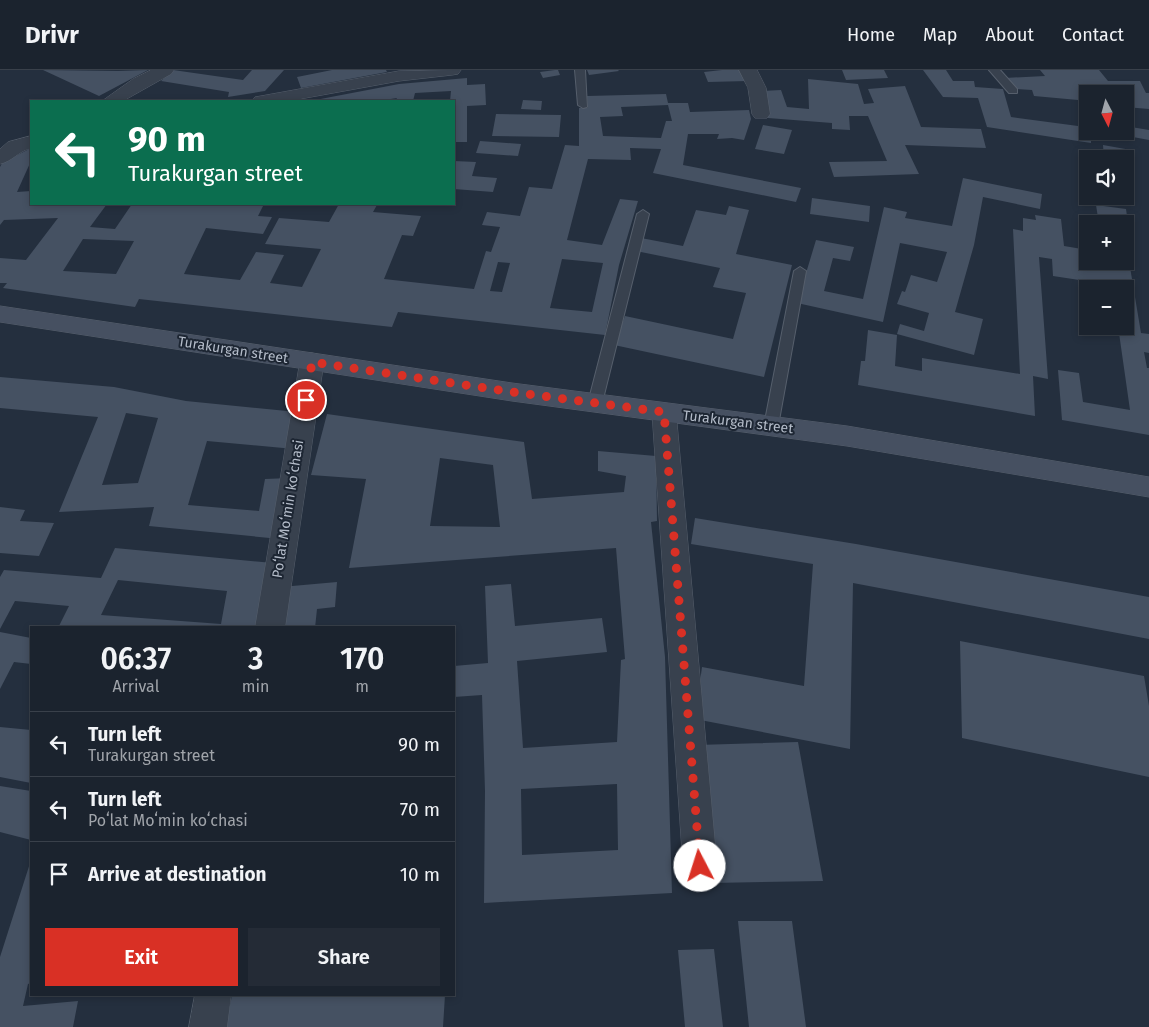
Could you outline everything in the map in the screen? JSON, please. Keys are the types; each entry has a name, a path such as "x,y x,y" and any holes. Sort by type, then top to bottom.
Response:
{"main road":[{"name":"Turakurgan street","path":"0,314 595,403 847,436 1149,487"}],"street":[{"path":"113,100 139,83 165,70"},
{"path":"266,100 397,73 452,70"},
{"path":"748,70 756,88 761,114"},
{"path":"0,158 14,146 30,142"},
{"name":"Poʻlat Moʻmin koʻchasi","path":"270,626 312,362"},
{"path":"664,412 700,866"},
{"path":"208,1027 213,996"}],"lane":[{"path":"580,70 583,105"},
{"path":"994,70 1013,91"},
{"path":"595,403 643,214"},
{"path":"771,426 800,271"}],"building":[{"path":"43,70 118,71 148,70 99,96"},
{"path":"173,70 243,80 252,70 284,70 265,91 228,97 229,92 161,81"},
{"path":"332,70 386,70 387,72 301,88 297,77"},
{"path":"558,70 560,75 543,78 540,72"},
{"path":"587,70 618,70 619,71 589,75"},
{"path":"741,70 748,81 708,82 704,72"},
{"path":"842,70 884,70 888,78 846,80"},
{"path":"923,70 946,70 953,81 974,81 975,87 1003,89 1011,117 1078,126 1078,100 1034,96 1032,90 1014,89 1005,78 1045,76 1040,70 1099,70 1108,81 1140,81 1146,93 1149,93 1149,109 1134,108 1134,85 1079,85 1079,140 1091,140 1091,143 987,127 978,98 943,97"},
{"path":"467,78 467,85 485,84 486,105 467,106 467,142 455,142 455,100 450,100 451,91 415,93 413,100 396,100 397,98 384,100 315,100 399,84"},
{"path":"808,79 858,84 864,104 874,103 868,89 905,86 921,127 981,129 986,148 905,145 919,174 834,177 829,162 887,161 868,116 849,116 850,130 832,129 832,123 768,118 760,91 781,90 787,107 809,109"},
{"path":"666,94 668,103 688,103 690,112 749,110 751,119 744,140 732,138 717,139 719,134 688,134 683,165 801,188 796,202 653,173 661,149 630,148 631,160 588,159 567,240 602,245 620,199 638,201 619,265 605,335 398,312 392,327 139,299 135,307 3,288 7,283 0,283 0,258 26,260 58,218 4,220 0,225 0,167 2,163 30,149 30,163 17,192 30,191 30,205 106,205 90,227 115,229 131,205 264,205 258,216 272,217 263,234 206,228 184,274 240,280 256,252 284,255 270,283 302,287 321,249 265,244 279,218 329,222 338,205 377,205 373,212 421,216 413,236 402,235 384,279 474,289 486,251 491,252 500,227 482,225 487,212 520,216 529,187 552,189 565,145 579,146 579,108 588,108 587,96","holes":["668,105 672,121 666,121 661,138 603,136 600,117 623,116 621,107","83,239 134,241 116,274 63,271","562,259 603,263 592,312 550,308","498,262 510,263 502,292 490,291"]},
{"path":"523,100 542,101 541,110 521,109"},
{"path":"496,114 561,115 559,137 492,136"},
{"path":"763,125 792,130 784,154 755,149"},
{"path":"1134,128 1149,130 1149,140 1134,137"},
{"path":"480,141 521,144 518,156 476,153"},
{"path":"1103,145 1131,150 1103,150"},
{"path":"455,161 476,162 472,176 497,178 493,192 455,189"},
{"path":"963,178 1042,194 1040,209 983,197 974,245 955,312 983,319 974,355 897,334 900,324 924,331 929,313 897,304 902,291 905,292 911,275 937,282 947,252 900,243 883,322 797,303 816,240 854,247 850,261 833,258 824,291 863,299 884,207 907,212 905,218 952,226"},
{"path":"812,198 870,206 869,222 810,214"},
{"path":"1096,205 1126,209 1127,215 1098,215"},
{"path":"729,206 749,210 736,254 792,265 764,377 614,345 625,316 733,339 746,293 713,287 720,268 636,251 641,238 683,246 696,210 726,215"},
{"path":"1035,215 1061,219 1064,246 1079,248 1079,270 1130,270 1132,280 1079,280 1053,276 1052,259 1039,257 1048,379 1033,376 1035,416 858,385 861,361 865,361 868,330 897,335 895,366 922,371 922,358 1020,374 1013,229 1023,231 1023,218 1036,220"},
{"path":"1134,291 1141,333 1149,334 1149,353 1144,352 1147,368 1149,368 1149,435 1062,420 1058,370 1079,373 1083,402 1130,410 1119,335 1134,335"},
{"path":"0,377 114,387 186,401 297,412 294,449 207,441 188,505 259,511 265,479 290,478 280,539 149,526 154,507 59,512 98,417 0,408","holes":["126,413 158,418 138,483 102,485"]},
{"path":"327,414 524,442 532,499 624,492 626,476 598,471 598,451 656,456 657,521 651,522 665,657 672,893 484,903 485,791 482,695 455,697 455,666 488,663 485,586 511,584 515,626 602,618 607,652 517,661 523,748 617,742 621,660 625,659 616,548 349,568 366,479 311,475","holes":["440,458 493,465 500,527 430,526","617,784 618,850 522,855 521,789"]},
{"path":"0,507 25,510 20,521 54,523 39,556 0,553"},
{"path":"695,518 856,544 1149,597 1149,639 853,583 850,749 695,719 702,667 804,686 813,564 691,544"},
{"path":"115,548 273,563 257,626 59,626 69,606 15,601 0,629 0,577 4,570 101,578","holes":["118,580 227,591 221,624 101,615"]},
{"path":"337,582 335,607 317,609 315,626 277,626 281,587"},
{"path":"0,632 30,638 30,664 14,662 0,689"},
{"path":"960,641 1144,676 1149,706 1149,777 962,738"},
{"path":"0,727 30,730 30,783 0,777"},
{"path":"798,742 823,881 711,883 697,745"},
{"path":"0,786 30,791 30,840 0,832"},
{"path":"30,863 30,983 28,984 23,1006 78,1001 73,1027 0,1027 0,957"},
{"path":"738,921 792,921 806,1027 749,1027"},
{"path":"714,949 723,1027 685,1027 678,950"},
{"path":"232,996 445,996 443,1027 226,1027"}],"route":[{"path":"306,400 312,362 512,392 664,412 700,866"}]}
